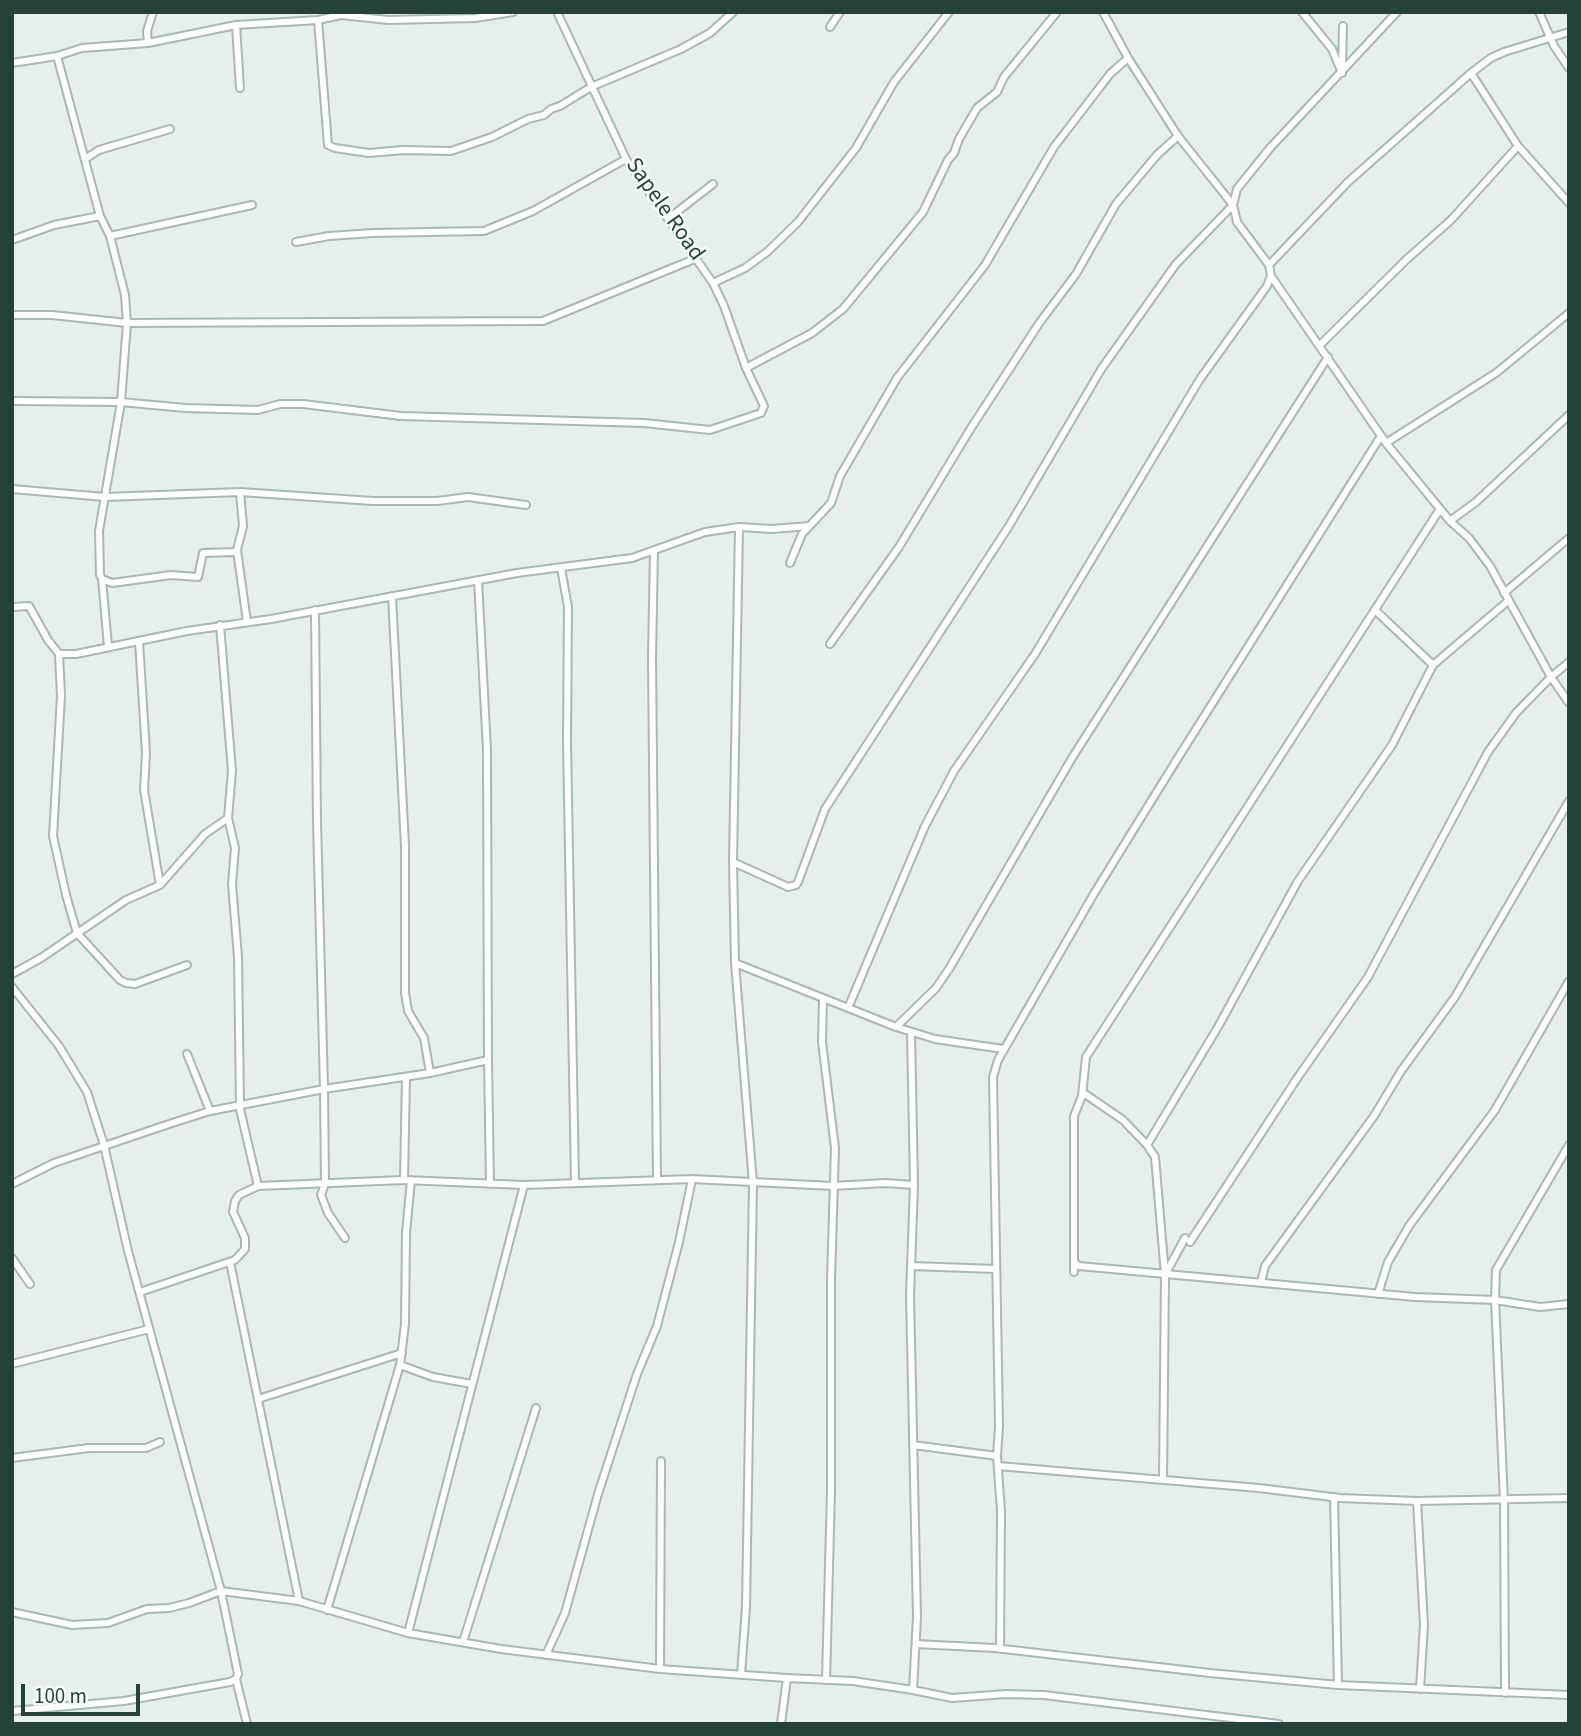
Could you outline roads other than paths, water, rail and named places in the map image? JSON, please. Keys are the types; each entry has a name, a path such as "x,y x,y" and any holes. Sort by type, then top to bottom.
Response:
{"street":[{"path":"148,43 147,31 153,12"},
{"path":"12,63 57,56 82,48 148,43 236,25 318,20 341,14 388,20 463,19 513,12"},
{"name":"Sapele Road","path":"121,402 185,408 258,410 279,404 303,404 401,416 644,423 710,430 764,410 713,283 626,159 557,12"},
{"path":"318,20 328,145 369,153 403,150 451,151 492,138 528,119 544,115 591,87 681,49 710,33 733,12"},
{"path":"830,27 840,12"},
{"path":"713,283 745,268 766,253 798,222 856,148 894,82 949,12"},
{"path":"746,368 812,333 843,309 923,212 954,153 958,139 977,108 997,92 1004,77 1057,12"},
{"path":"1103,12 1128,58 1178,136 1233,205 1237,222 1269,265 1271,276 1383,440 1450,521 1469,538 1490,566 1551,677 1569,703"},
{"path":"1302,12 1332,49 1342,73"},
{"path":"733,862 788,887 798,882 825,809 1009,526 1102,368 1176,264 1233,205 1237,189 1270,148 1397,12"},
{"path":"1539,12 1550,38 1569,68"},
{"path":"236,25 240,88"},
{"path":"1342,73 1343,26"},
{"path":"1269,265 1348,182 1471,73 1504,52 1569,32"},
{"path":"57,56 100,216 110,236 125,295 127,323 121,402 99,531 100,575 108,646"},
{"path":"790,563 802,534 831,503 840,476 897,378 985,265 1054,147 1110,74 1128,58"},
{"path":"1471,73 1518,146 1569,203"},
{"path":"85,159 99,150 170,129"},
{"path":"830,644 899,547 971,428 1040,322 1076,274 1116,204 1157,155 1178,136"},
{"path":"1320,345 1407,259 1451,220 1518,146"},
{"path":"296,242 373,233 484,231 533,211 626,159"},
{"path":"669,218 713,184"},
{"path":"110,236 252,205"},
{"path":"12,240 54,225 100,216"},
{"path":"12,314 52,315 127,323 543,321 697,258"},
{"path":"848,1009 925,826 954,771 1035,654 1200,379 1267,286 1271,276"},
{"path":"1000,1648 1001,1511 997,1456 993,1077 1003,1049 1168,773 1383,440 1496,373 1569,313"},
{"path":"896,1027 936,988 949,969 1072,758 1328,357"},
{"path":"12,401 121,402"},
{"path":"1450,521 1476,502 1569,415"},
{"path":"12,489 105,497 240,492 373,501 437,501 468,497 526,505"},
{"path":"240,492 243,526 237,550 247,622"},
{"path":"1074,1272 1074,1116 1082,1096 1086,1057 1440,509"},
{"path":"59,654 76,654 220,625 478,580 632,558 705,532 739,527 772,529 809,526"},
{"path":"739,527 733,862 735,963 753,1183 746,1607 741,1675"},
{"path":"1504,593 1569,538"},
{"path":"102,579 112,583 172,575 195,578 199,574 200,556 203,553 237,550"},
{"path":"654,550 652,659 657,1180"},
{"path":"561,568 568,607 575,1182"},
{"path":"478,580 487,750 490,1184"},
{"path":"392,596 405,845 405,993 408,1011 424,1038 430,1073"},
{"path":"1147,1145 1218,1027 1298,881 1392,746 1433,665 1508,601"},
{"path":"12,607 29,606 59,654 61,695 53,836 77,933 120,980 126,983 135,984 187,965"},
{"path":"315,610 326,1184 321,1195 323,1203 345,1238"},
{"path":"1375,610 1433,665"},
{"path":"220,625 232,771 228,818 235,848 232,884 238,957 239,1105 258,1186"},
{"path":"139,640 146,753 144,790 160,886"},
{"path":"1165,1275 1368,977 1488,751 1516,713 1569,662"},
{"path":"1261,1282 1265,1266 1455,997 1569,802"},
{"path":"12,974 41,958 126,900 160,886 205,834 228,818"},
{"path":"735,963 911,1032 935,1039 1003,1049"},
{"path":"1378,1294 1388,1262 1409,1226 1495,1110 1569,981"},
{"path":"12,987 59,1046 86,1092 104,1145 149,1329 221,1591 239,1674 236,1679 247,1724"},
{"path":"823,998 822,1042 835,1148 826,1680"},
{"path":"911,1032 914,1185 911,1266 917,1617 913,1689"},
{"path":"187,1054 210,1111"},
{"path":"12,1184 54,1163 210,1111 324,1089 430,1073 488,1060"},
{"path":"327,1610 402,1353 408,1180 406,1077"},
{"path":"1082,1096 1085,1094 1124,1120 1155,1157 1165,1275 1163,1480"},
{"path":"1505,1693 1504,1501 1496,1270 1569,1145"},
{"path":"546,1655 565,1613 598,1494 637,1374 657,1326 692,1179"},
{"path":"140,1292 236,1260 245,1249 245,1238 233,1212 235,1201 246,1190 258,1186 408,1180 524,1185 692,1179 833,1186 885,1182 914,1185"},
{"path":"408,1633 524,1185"},
{"path":"12,1258 30,1284"},
{"path":"1074,1261 1079,1266 1378,1294 1495,1300 1540,1307 1569,1304"},
{"path":"230,1262 299,1601"},
{"path":"911,1266 996,1269"},
{"path":"12,1364 149,1329"},
{"path":"258,1399 402,1353"},
{"path":"400,1365 433,1377 472,1384"},
{"path":"463,1642 536,1408"},
{"path":"12,1458 89,1448 145,1448 160,1442"},
{"path":"913,1445 997,1456"},
{"path":"660,1669 661,1461"},
{"path":"998,1466 1334,1497 1417,1502 1569,1498"},
{"path":"1334,1497 1338,1685"},
{"path":"1417,1502 1424,1625 1420,1689"},
{"path":"12,1612 72,1625 108,1623 148,1609 189,1603 221,1591 299,1601 408,1633 546,1655 660,1669 826,1680 913,1689 953,1698 1006,1694 1044,1695 1279,1724"},
{"path":"916,1644 1000,1648 1338,1685 1569,1695"},
{"path":"781,1724 787,1678"},
{"path":"12,1711 124,1702 236,1679"}]}
